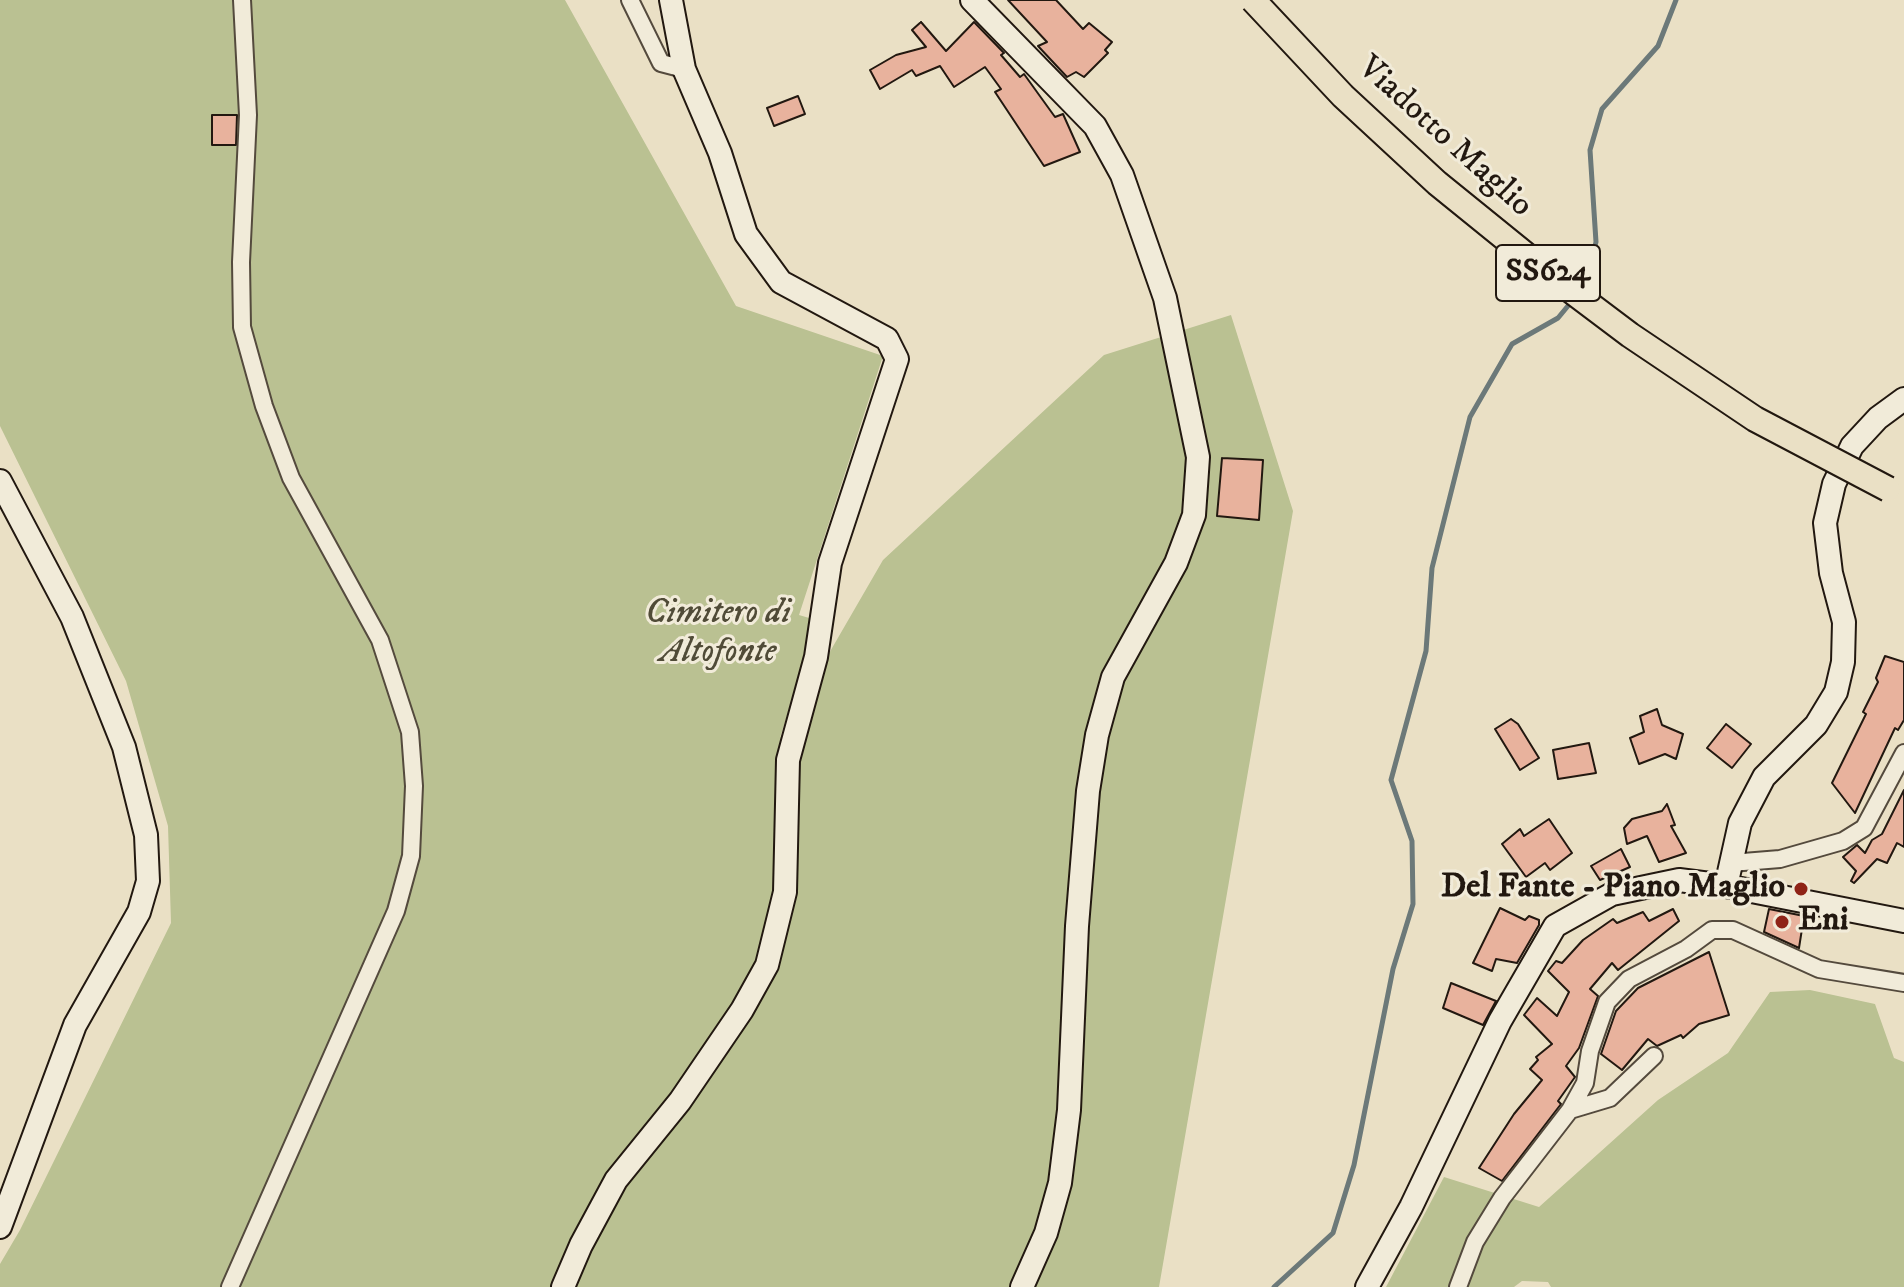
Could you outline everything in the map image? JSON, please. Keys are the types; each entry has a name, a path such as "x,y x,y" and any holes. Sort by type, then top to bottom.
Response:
{"main road":[{"path":"563,1287 581,1245 616,1180 680,1101 742,1010 767,965 785,892 789,829 788,760 816,657 830,563 897,359 887,339 781,282 746,234 720,153 684,69 671,0"},
{"path":"972,0 1095,126 1122,175 1165,298 1189,396 1198,457 1194,515 1176,563 1113,677 1097,735 1083,851 1069,1110 1060,1183 1046,1233 1022,1287"},
{"name":"Viadotto Maglio","path":"1253,0 1343,96 1437,183 1553,277 1630,335 1755,419 1888,489"},
{"path":"1728,874 1740,823 1764,777 1816,725 1836,692 1843,662 1844,622 1831,573 1825,523 1834,484 1852,446 1878,418 1904,399"},
{"path":"0,481 72,617 124,747 146,835 148,881 139,912 75,1025 0,1227"},
{"path":"1367,1287 1411,1207 1500,1021 1555,926 1612,894 1643,885 1728,874 1904,921"}],"street":[{"path":"230,1287 396,911 411,856 414,786 410,732 380,640 291,478 264,406 242,327 241,262 248,115 242,0"},
{"path":"630,0 661,63 684,69"},
{"path":"1728,874 1843,841 1864,828 1904,753"},
{"path":"1458,1287 1475,1242 1502,1198 1570,1110 1585,1083 1590,1051 1607,1002 1629,979 1686,949 1712,930 1733,930 1819,969 1904,983"},
{"path":"1570,1110 1610,1098 1654,1056"}],"green space":[{"name":"Cimitero di Altofonte","path":"0,0 565,0 736,306 883,356 799,615 816,620 780,738 883,560 1104,355 1231,315 1293,511 1159,1287 0,1287 0,1264 20,1230 171,923 168,826 126,681 0,426"},
{"path":"1810,990 1875,1004 1894,1058 1904,1062 1904,1287 1551,1287 1548,1282 1522,1281 1514,1287 1386,1287 1444,1177 1539,1207 1658,1100 1728,1053 1770,992"}],"building":[{"path":"1008,0 1056,0 1083,29 1089,23 1112,42 1105,50 1108,53 1084,77 1076,72 1067,77 1038,46 1047,42"},
{"path":"921,22 946,51 974,22 1004,53 1001,55 1020,77 1024,74 1055,117 1063,114 1080,152 1044,166 995,92 1001,89 985,67 954,87 940,66 916,76 912,70 880,89 870,70 896,55 926,47 912,30"},
{"path":"798,96 805,114 774,126 767,108"},
{"path":"212,115 237,115 236,145 212,145"},
{"path":"1222,458 1263,460 1259,520 1217,516"},
{"path":"1885,656 1904,662 1904,720 1898,730 1895,728 1855,813 1832,783 1866,714 1863,712 1878,682 1876,678"},
{"path":"1657,709 1662,725 1683,734 1676,759 1665,754 1639,764 1630,738 1644,732 1640,716"},
{"path":"1511,719 1518,724 1539,758 1520,770 1495,729"},
{"path":"1726,724 1751,744 1732,768 1707,748"},
{"path":"1589,743 1596,773 1558,779 1553,750"},
{"path":"1904,790 1904,847 1897,843 1887,863 1877,859 1854,883 1851,881 1856,871 1843,857 1857,845 1865,853 1872,840 1882,834"},
{"path":"1667,804 1675,825 1671,826 1686,853 1659,862 1647,836 1627,844 1624,828 1632,819 1662,811"},
{"path":"1549,819 1572,853 1550,870 1545,863 1526,877 1502,844 1520,829 1524,836"},
{"path":"1621,849 1630,867 1600,880 1591,866"},
{"path":"1500,908 1525,920 1529,916 1539,920 1539,925 1517,963 1496,959 1492,971 1473,963"},
{"path":"1673,909 1679,921 1618,970 1612,963 1590,989 1598,996 1579,1048 1566,1066 1575,1077 1558,1101 1561,1104 1502,1181 1479,1168 1514,1114 1542,1080 1530,1069 1538,1060 1536,1057 1552,1044 1524,1015 1537,998 1557,1016 1569,992 1548,971 1556,961 1562,963 1583,940 1613,919 1617,923 1643,912 1649,921"},
{"path":"1769,909 1804,916 1799,948 1764,932"},
{"path":"1709,952 1729,1015 1699,1024 1683,1038 1681,1035 1657,1046 1648,1039 1622,1070 1601,1054 1616,1011 1638,988"},
{"path":"1451,983 1496,1001 1483,1025 1443,1008"}],"waterway":[{"path":"1580,290 1586,283 1596,242 1590,150 1602,109 1658,46 1676,0"},
{"path":"1274,1287 1333,1233 1354,1165 1393,969 1413,904 1412,841 1391,780 1426,651 1432,568 1470,417 1512,344 1558,318 1572,301"}],"place":[{"name":"Del Fante - Piano Maglio","path":"1801,889"},
{"name":"Eni","path":"1782,922"}]}
